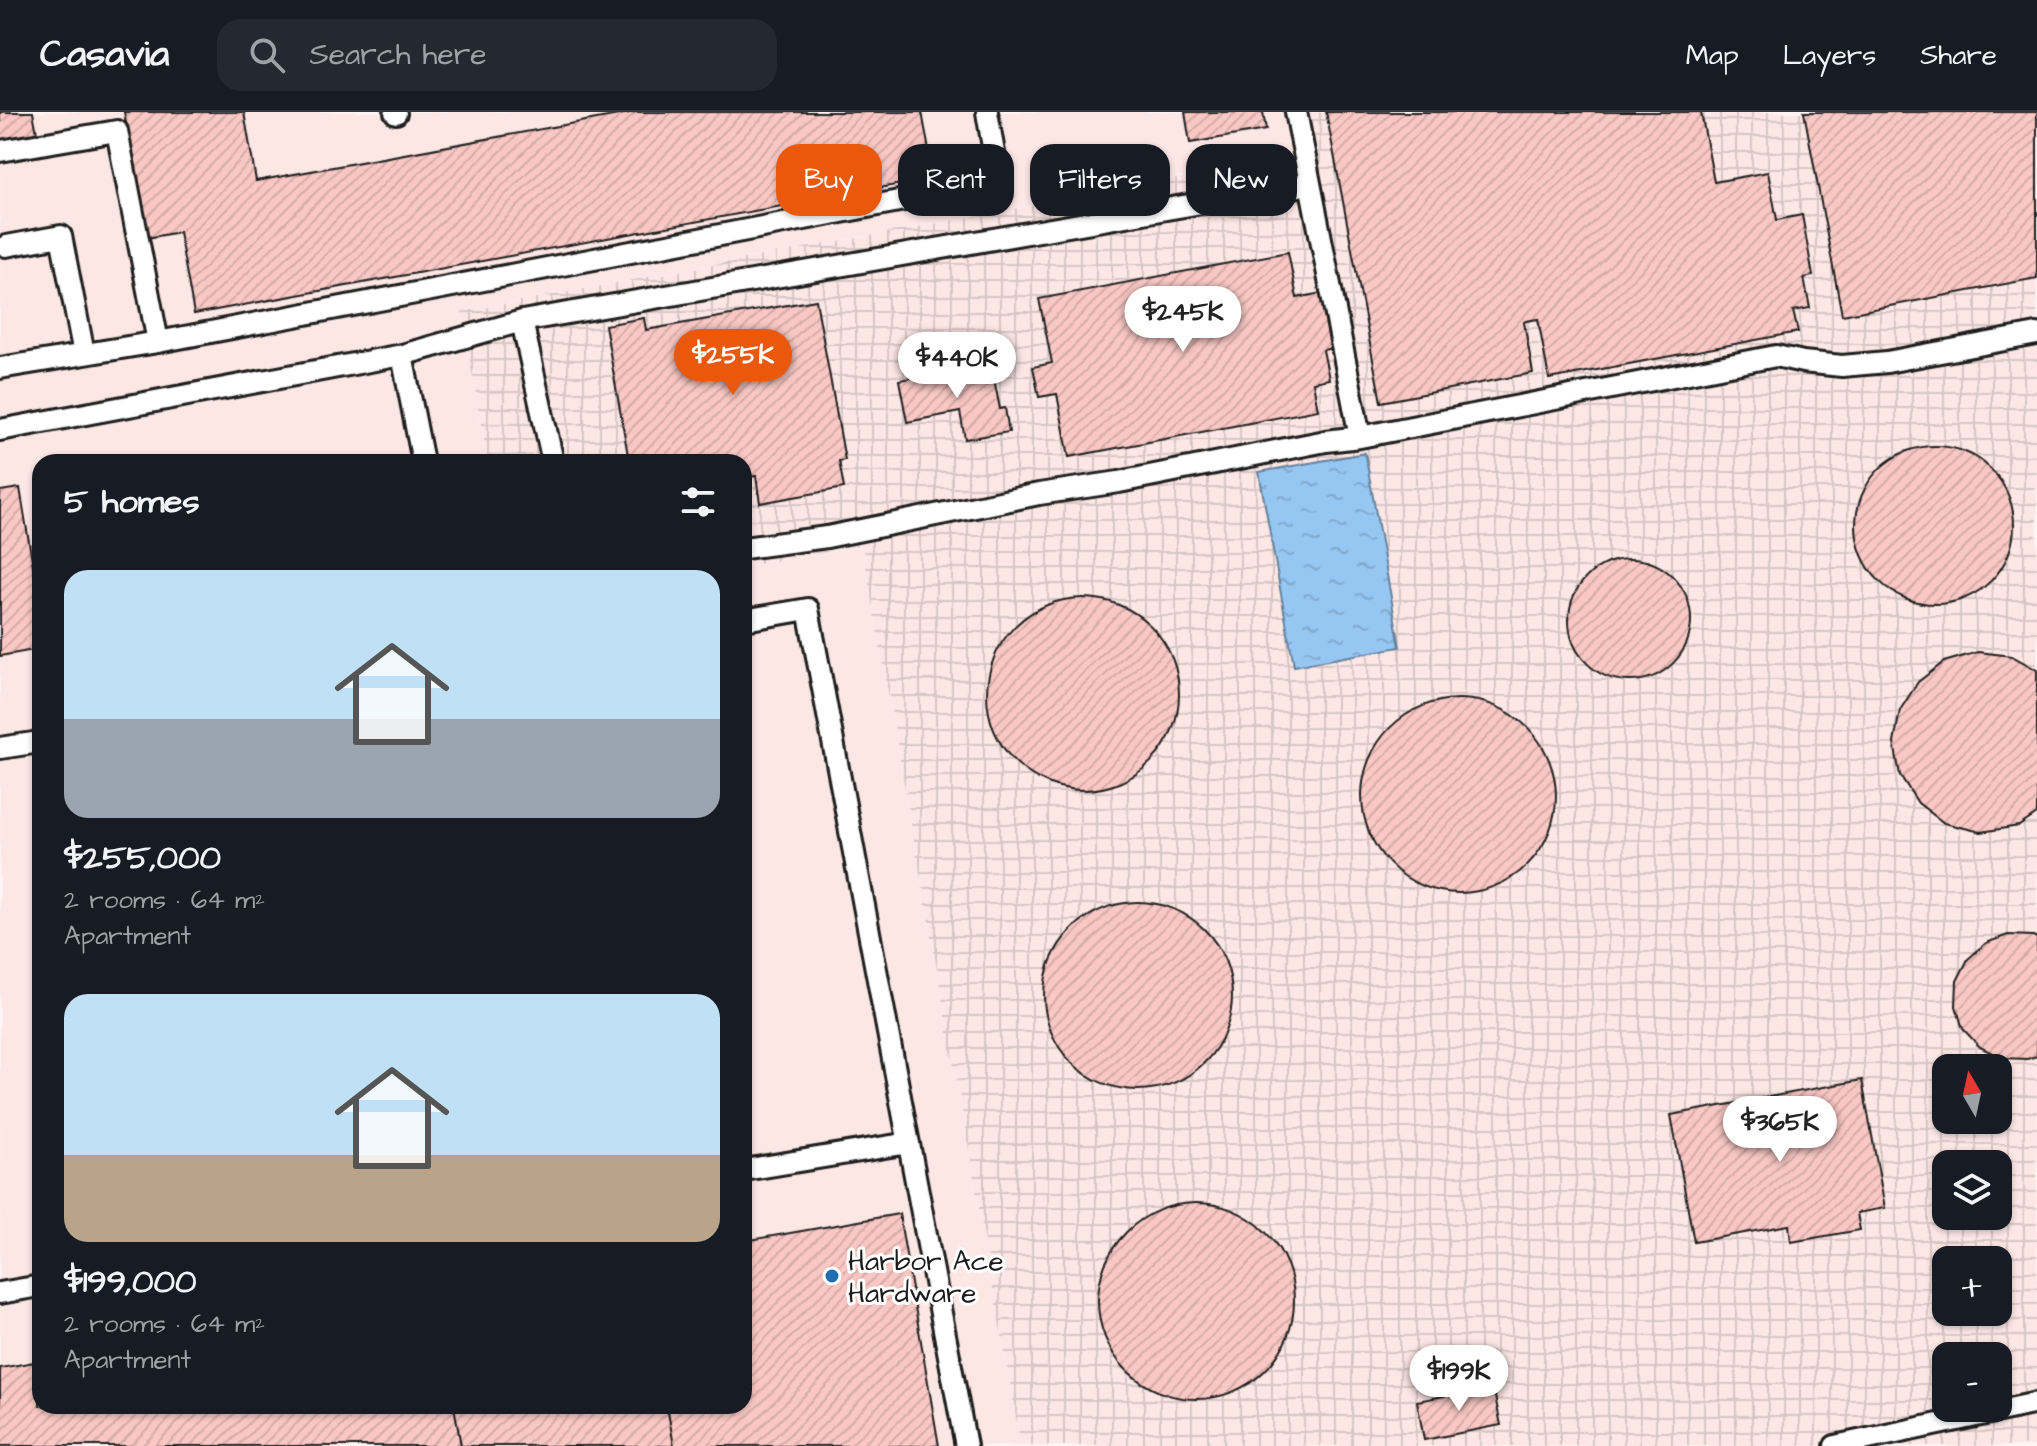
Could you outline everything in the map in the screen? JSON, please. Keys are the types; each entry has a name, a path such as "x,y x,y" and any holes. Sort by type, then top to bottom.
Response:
{"lane":[{"path":"0,368 158,342 999,182 987,112"},
{"path":"1296,112 1360,437"},
{"path":"0,151 117,131 158,342"},
{"path":"0,430 402,355 522,321 1310,184"},
{"path":"6,246 61,236 84,354"},
{"path":"522,321 551,454"},
{"path":"752,547 827,537 1039,494 1360,437 1776,356 1842,366 1887,362 2037,334"},
{"path":"402,355 421,454"},
{"path":"752,619 808,609 966,1446"},
{"path":"0,748 32,743"},
{"path":"752,1169 909,1143"},
{"path":"0,1293 32,1287"},
{"path":"1835,1446 2037,1403"}],"shaded area":[{"path":"0,112 1285,112 1291,144 1186,144 1186,176 1170,179 1170,144 1030,144 1030,205 1014,208 1014,144 898,144 898,216 973,216 461,312 487,454 32,454 32,1414 752,1414 752,566 862,545 1021,1446 0,1446"},
{"path":"1285,112 2037,112 2037,1446 1021,1446 862,545 752,566 752,454 487,454 461,312 976,216 1014,216 1014,209 1030,206 1030,216 1170,216 1170,180 1186,177 1186,216 1297,216 1297,144 1291,144"}],"water":[{"path":"1365,453 1400,647 1294,666 1259,472"}],"building":[{"path":"0,112 33,112 37,133 0,140"},
{"path":"124,112 244,112 256,181 635,112 922,112 928,144 898,144 898,185 882,188 882,144 776,144 776,207 194,314 179,232 147,238"},
{"path":"1185,112 1263,112 1266,130 1190,143"},
{"path":"1326,112 1701,112 1714,182 1768,172 1777,220 1802,215 1813,276 1804,278 1810,308 1793,311 1798,332 1549,379 1538,319 1526,321 1533,373 1381,402"},
{"path":"1804,112 2037,112 2037,278 1842,315"},
{"path":"1288,252 1297,298 1322,293 1333,348 1323,350 1329,379 1313,382 1318,410 1069,457 1057,394 1039,397 1033,367 1052,363 1039,299"},
{"path":"816,300 845,460 839,461 844,488 760,503 756,476 752,477 752,454 628,454 605,325 644,318 646,330"},
{"path":"991,364 1000,409 1005,408 1009,432 965,439 960,412 907,422 899,380"},
{"path":"1935,446 1965,452 1991,469 2008,495 2014,525 2008,555 1991,581 1965,598 1935,604 1905,598 1879,581 1862,555 1856,525 1862,495 1879,469 1905,452"},
{"path":"20,488 32,560 32,650 0,656 0,491"},
{"path":"1630,559 1653,564 1673,577 1686,597 1691,620 1686,643 1673,663 1653,676 1630,681 1607,676 1587,663 1574,643 1569,620 1574,597 1587,577 1607,564"},
{"path":"1083,598 1102,599 1120,605 1151,626 1172,657 1178,675 1178,713 1172,731 1151,762 1120,783 1102,789 1083,790 1064,789 1046,783 1015,762 994,731 988,713 987,694 988,675 994,657 1015,626 1046,605 1064,599"},
{"path":"1978,652 2012,656 2037,670 2037,814 2019,826 1981,832 1944,823 1918,803 1900,775 1894,743 1900,710 1918,682 1944,662"},
{"path":"1459,699 1496,707 1527,728 1548,759 1556,796 1548,833 1527,864 1496,885 1459,893 1422,885 1391,864 1370,833 1362,796 1370,759 1391,728 1422,707"},
{"path":"1138,902 1174,909 1204,930 1225,960 1232,996 1225,1032 1204,1062 1174,1083 1138,1090 1102,1083 1072,1062 1051,1032 1044,996 1051,960 1072,930 1102,909"},
{"path":"2008,935 2037,938 2037,1056 2012,1058 2012,1054 1994,1054 1980,1047 1963,1029 1956,1006 1957,981 1968,959 1986,943"},
{"path":"1862,1080 1885,1208 1857,1213 1860,1230 1791,1242 1789,1225 1694,1242 1671,1115"},
{"path":"1196,1203 1234,1210 1265,1232 1287,1263 1294,1301 1287,1339 1265,1370 1234,1392 1196,1399 1158,1392 1127,1370 1105,1339 1098,1301 1105,1263 1127,1232 1158,1210"},
{"path":"899,1214 939,1446 674,1446 668,1414 752,1414 752,1240"},
{"path":"32,1362 32,1414 455,1414 461,1446 0,1446 0,1368"},
{"path":"1493,1387 1501,1425 1424,1440 1417,1401"},
{"path":"455,1414 668,1414 674,1446 461,1446"}],"place":[{"name":"Harbor Ace Hardware","path":"832,1276"}]}
